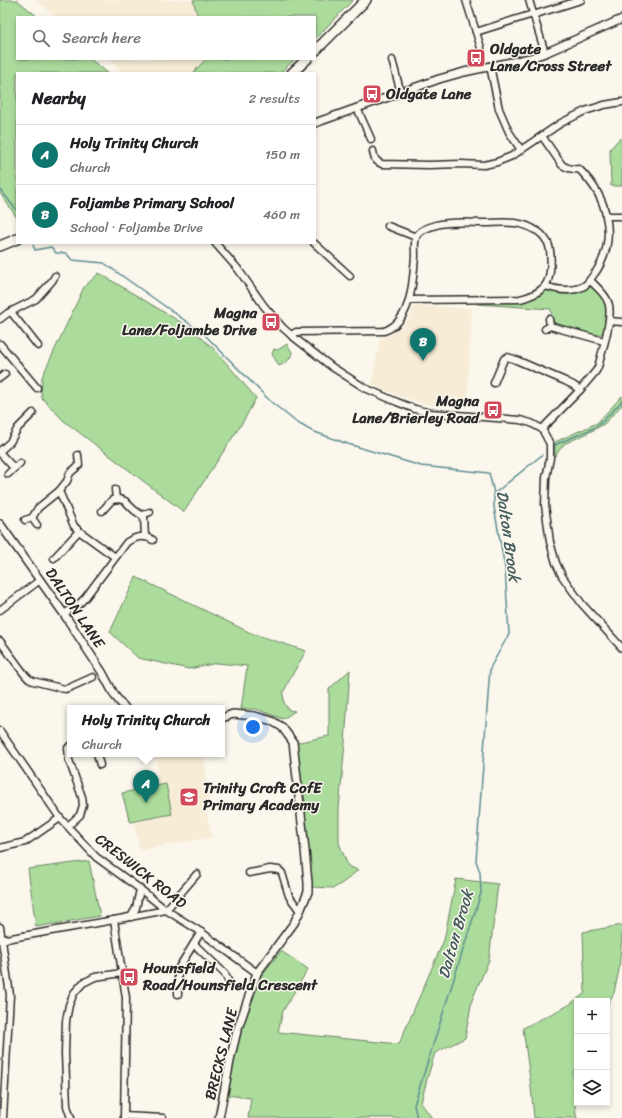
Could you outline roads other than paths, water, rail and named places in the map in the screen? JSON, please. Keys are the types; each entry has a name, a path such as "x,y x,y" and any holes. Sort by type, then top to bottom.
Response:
{"main road":[{"path":"316,50 366,0"},
{"path":"293,72 306,60"},
{"path":"0,246 16,239"}],"street":[{"path":"466,0 481,48"},
{"path":"528,0 546,53"},
{"path":"476,32 582,0"},
{"path":"316,124 439,79 546,53 622,19"},
{"path":"392,60 401,93"},
{"path":"490,66 499,109 509,132 521,150"},
{"path":"373,151 377,162 382,164 484,165 504,160 512,156 561,123 585,112 604,105 622,102"},
{"path":"358,108 371,139"},
{"path":"542,136 562,164 566,167 579,169 591,181 601,199 606,216 608,232 604,260 599,270 584,286 567,290 558,290 545,286"},
{"path":"606,216 622,216"},
{"path":"291,336 296,332 384,331 396,324 409,300 413,276 416,237 426,228 449,223 513,223 530,227 537,231 544,237 548,244 550,250 549,281 545,286 528,297 520,299 409,300"},
{"path":"388,226 416,237"},
{"path":"216,244 238,269 264,306 291,336 332,367 366,388 409,407 431,412 520,420 531,423 542,429 550,444 550,458 546,478 545,505 550,542 556,563 562,576 582,604 622,648"},
{"path":"315,244 350,276"},
{"path":"542,429 580,390 598,367 609,321 609,303 606,297 590,280"},
{"path":"0,319 36,299 54,281"},
{"path":"11,312 38,346"},
{"path":"550,319 547,328 604,341"},
{"path":"609,321 622,322"},
{"path":"0,344 37,388"},
{"path":"494,383 504,359 507,357 565,381 580,390"},
{"path":"14,468 0,452 10,442 18,428 33,414"},
{"path":"25,520 32,518 38,508 67,481 70,473 77,467 79,461 78,455"},
{"path":"8,474 20,463"},
{"path":"115,490 116,499"},
{"path":"58,491 74,526 115,558"},
{"path":"102,511 110,502 116,499 125,501 134,510 142,515 144,519 145,536"},
{"path":"142,515 150,512"},
{"path":"32,518 37,525"},
{"name":"DALTON LANE","path":"0,524 64,614 102,672 115,696 122,705"},
{"path":"54,558 79,531"},
{"path":"64,614 85,598 127,542 132,539 145,536 153,540"},
{"path":"0,610 40,580"},
{"path":"0,641 29,679 33,681 71,688 91,678 85,672"},
{"path":"225,717 233,714 255,716 272,721 282,727 293,742 308,892 294,922 257,973"},
{"name":"CRESWICK ROAD","path":"0,731 60,818 96,857 166,910 201,932 257,973"},
{"path":"68,826 80,815 83,805 69,757"},
{"path":"98,757 100,766"},
{"path":"0,848 25,842 60,818"},
{"path":"249,873 270,869 279,870 282,873 289,896 300,911"},
{"path":"1,940 166,910 197,874"},
{"path":"131,917 136,908 140,889"},
{"path":"114,920 126,998 124,1117 163,1118"},
{"path":"0,927 10,995 3,1118 8,1118"},
{"path":"178,994 178,969 201,932"},
{"path":"194,944 225,974 230,985"},
{"path":"72,1118 68,1106 65,1053 66,1021 69,1005 74,993 83,983 95,977 122,973"},
{"name":"BRECKS LANE","path":"219,1118 237,1031 257,973"}],"waterway":[{"name":"Dalton Brook","path":"0,189 16,210"},
{"name":"Dalton Brook","path":"33,245 35,250 51,247 56,253 66,253 72,260 104,263 204,334 270,401 296,422 312,431 348,444 421,466 489,473 494,493 494,507 505,568 509,634 490,668 476,861 480,872 481,893 414,1105 417,1118"},
{"path":"555,445 596,427 622,401"},
{"path":"495,493 542,455"}],"place":[{"name":"Oldgate Lane/Cross Street","path":"476,58"},
{"name":"Oldgate Lane","path":"372,94"},
{"name":"Magna Lane/Foljambe Drive","path":"271,322"},
{"name":"Foljambe Primary School","path":"423,361"},
{"name":"Magna Lane/Brierley Road","path":"493,410"},
{"name":"Trinity Croft CofE Primary Academy","path":"189,797"},
{"name":"Holy Trinity Church","path":"146,803"},
{"name":"Hounsfield Road/Hounsfield Crescent","path":"129,977"}]}
